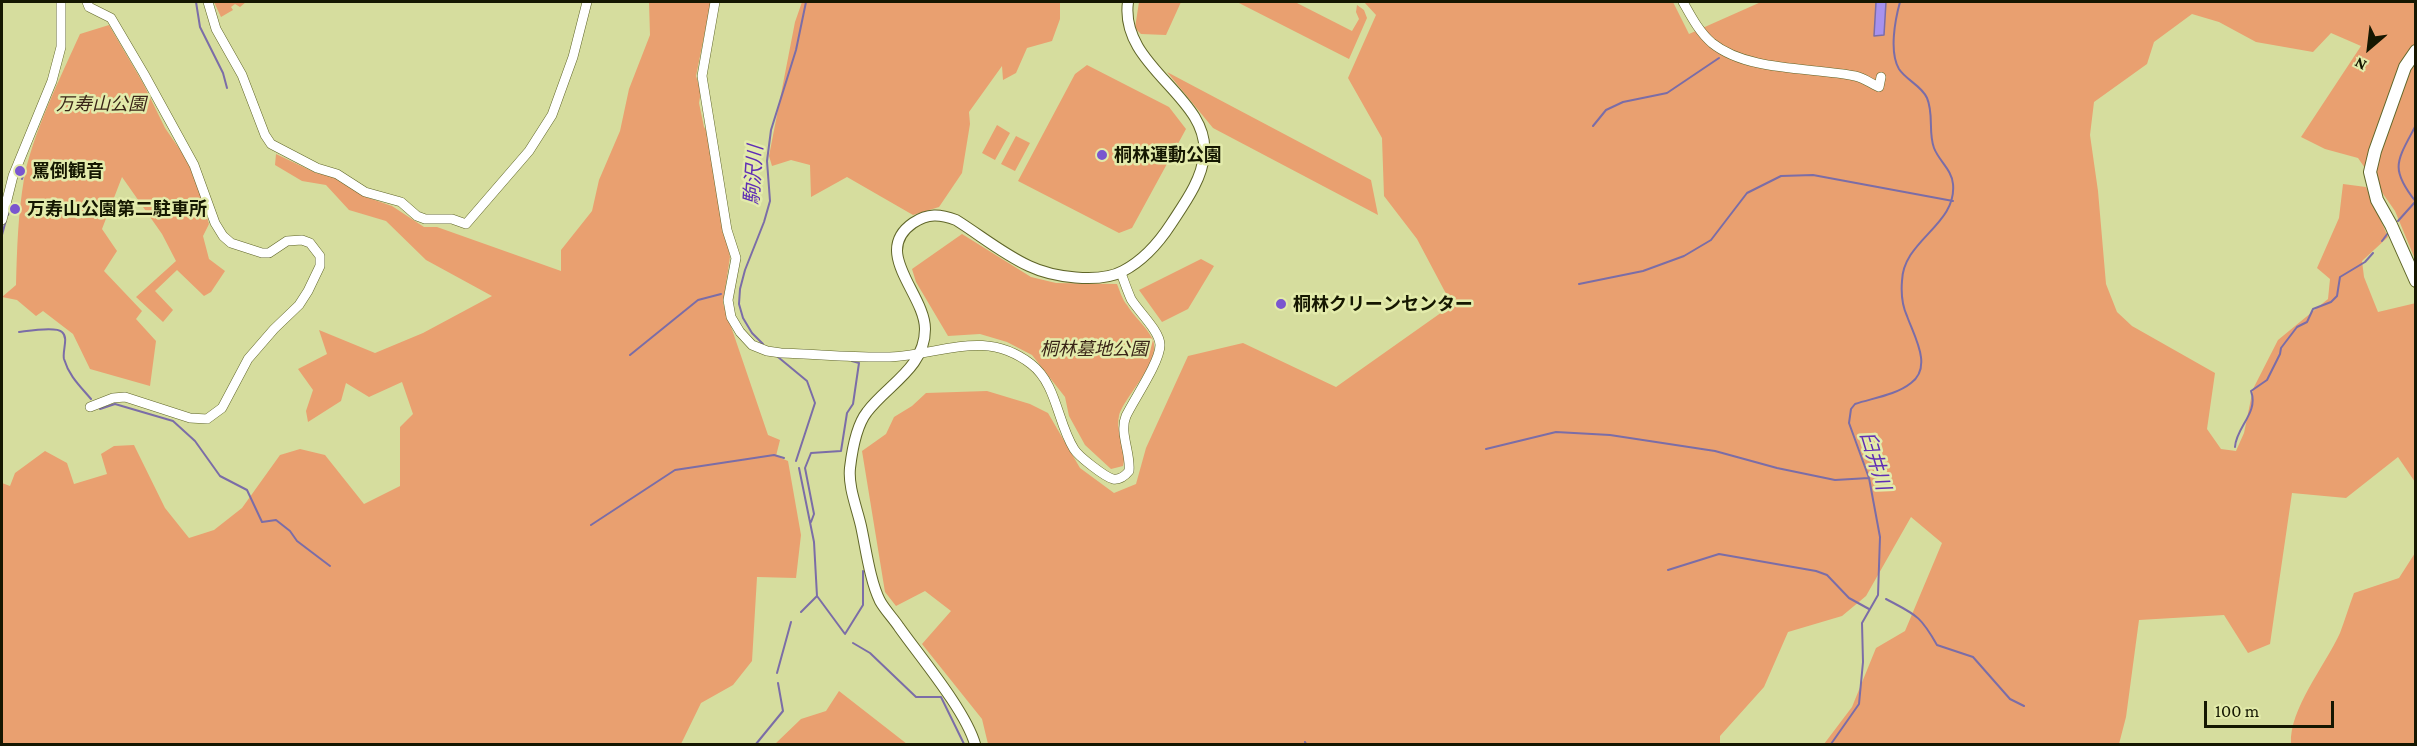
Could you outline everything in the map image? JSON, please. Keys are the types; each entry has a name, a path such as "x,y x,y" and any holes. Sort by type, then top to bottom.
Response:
{"main road":[{"path":"2415,51 2405,67 2375,151 2370,172 2377,200 2396,236 2415,281"}],"street":[{"path":"2,220 13,176 52,81 61,47 61,2"},
{"path":"87,2 89,7 111,18 144,74 194,165 215,223 223,236 231,243 262,253 269,253 287,242 302,240 315,248 320,256 320,266 316,277 299,305 248,359 222,408 214,416 199,420 125,397 113,398 90,407"},
{"path":"208,2 216,29 242,75 265,135 271,144 317,168 337,174 365,192 401,202 424,219 452,219 466,224 529,151 552,115 573,57 587,2"},
{"path":"715,2 702,76 727,230 736,258 728,300 731,317 752,345 766,351 892,357 955,346 982,345 1004,349 1033,366 1042,376 1055,399 1076,452 1106,475 1119,479 1129,471 1130,460 1124,433 1125,419 1156,358 1160,345 1156,334 1131,299 1121,273"},
{"path":"975,744 955,706 880,601 850,471 859,428 866,413 910,370 920,352 925,331 920,303 902,271 897,250 902,234 908,226 934,214 956,220 1013,258 1031,267 1058,275 1081,278 1121,273 1157,245 1174,220 1196,182 1204,158 1204,137 1198,121 1136,44 1128,25 1128,2"},
{"path":"1683,2 1691,17 1712,43 1734,57 1857,76 1880,87 1881,77"}],"green space":[{"path":"214,2 246,2 240,7 235,4 231,7 233,10 221,17"},
{"path":"649,2 711,2 696,76 701,91 699,103 704,127 709,135 730,257 723,303 768,435 780,440 776,456 788,461 801,535 796,578 757,577 752,661 733,685 701,703 681,744 2,744 2,483 10,486 15,473 45,451 67,463 74,484 107,474 101,454 114,446 134,445 165,508 189,538 214,530 242,508 280,455 300,449 325,455 364,504 400,486 400,427 413,414 402,382 369,397 346,383 341,401 308,422 306,411 313,390 298,369 327,354 319,330 375,353 423,333 492,296 426,260 386,221 349,210 326,185 302,181 275,165 276,154 316,173 335,177 366,197 392,206 424,227 437,227 561,271 561,250 592,211 599,180 620,131 629,89 650,35"},
{"path":"802,2 1060,2 1060,19 1052,41 1027,48 1016,73 1003,80 1002,66 969,112 970,124 962,173 939,207 913,215 847,177 811,197 810,165 791,160 772,166 769,156 795,22"},
{"path":"1139,2 1181,2 1166,35 1141,34 1135,28"},
{"path":"1237,2 1295,2 1352,31 1359,19 1356,12 1357,5 1364,10 1367,18 1349,59"},
{"path":"1364,2 1673,2 1689,34 1761,2 2415,2 2415,259 2395,211 2358,158 2325,149 2301,137 2361,46 2331,33 2313,52 2256,42 2219,22 2192,14 2154,42 2147,64 2094,102 2090,135 2098,191 2106,284 2117,312 2132,326 2215,373 2207,429 2221,449 2236,451 2244,433 2253,389 2278,340 2328,299 2330,279 2317,268 2339,218 2343,184 2366,187 2388,237 2362,261 2364,277 2378,312 2416,303 2415,482 2398,457 2346,498 2292,493 2270,644 2248,653 2224,615 2139,620 2126,717 2119,744 1824,744 1852,707 1876,648 1905,631 1942,543 1911,517 1866,596 1842,616 1788,632 1764,687 1720,736 1720,744 988,744 982,719 922,644 951,611 925,591 896,606 885,592 862,451 886,434 894,417 912,406 926,393 987,391 1030,404 1048,413 1080,468 1114,493 1136,484 1146,448 1188,356 1243,343 1336,387 1452,305 1417,239 1384,196 1382,138 1348,78 1376,15"},
{"name":"万寿山公園","path":"109,25 143,83 165,128 192,167 209,224 203,236 209,259 225,271 211,292 204,296 177,270 155,291 173,310 163,322 136,297 176,261 162,234 122,177 102,229 117,251 104,271 142,311 136,319 156,341 150,386 90,369 73,334 43,311 36,316 17,300 2,297 16,285 22,192 28,162 40,125 80,34"},
{"name":"桐林運動公園","path":"1087,65 1169,107 1186,129 1132,228 1119,233 1018,181 1075,74"},
{"path":"1167,72 1371,180 1378,215 1213,128"},
{"path":"997,125 1010,133 995,160 982,153"},
{"path":"1016,136 1030,143 1015,171 1001,164"},
{"name":"桐林墓地公園","path":"962,234 1031,277 1056,283 1117,284 1125,303 1152,338 1154,347 1153,357 1148,367 1119,416 1118,423 1124,454 1123,466 1111,469 1085,445 1069,416 1065,397 1032,355 1007,342 980,334 948,336 916,282 912,269"},
{"path":"1201,259 1214,266 1188,309 1162,322 1139,290"},
{"path":"2415,553 2415,744 2291,744 2292,731 2302,702 2334,646 2354,593 2399,578"},
{"path":"839,691 907,744 775,744 801,719 826,711"}],"shaded area":[{"path":"1876,2 1886,2 1884,35 1874,36"}],"waterway":[{"path":"196,2 200,27 223,73 227,88"},
{"name":"駒沢川","path":"763,344 752,333 743,318 739,304 740,289 770,201 767,161 771,130 796,50 806,2"},
{"name":"臼井川","path":"1831,744 1859,704 1863,662 1862,623 1878,595 1880,537 1869,478 1849,423 1851,409 1855,404 1905,387 1911,383 1921,369 1920,351 1902,299 1902,281 1911,254 1939,222 1952,198 1952,179 1932,142 1927,98 1922,90 1902,73 1896,62 1894,36 1900,2"},
{"path":"1593,126 1606,110 1623,102 1667,93 1719,58"},
{"path":"2416,125 2404,147 2399,164 2402,181 2416,202"},
{"path":"21,169 22,179"},
{"path":"1579,284 1643,271 1684,256 1711,240 1747,193 1781,176 1813,175 1953,201"},
{"path":"2398,221 2415,202"},
{"path":"8,215 10,208"},
{"path":"2,235 6,220"},
{"path":"2382,241 2388,233"},
{"path":"2235,447 2239,433 2250,413 2253,399 2251,391 2267,380 2281,348 2297,327 2307,322 2313,309 2331,302 2337,296 2340,277 2365,262 2373,253"},
{"path":"630,355 698,300 721,294"},
{"path":"19,332 48,329 62,332 65,338 66,365 91,399"},
{"name":"駒沢川","path":"778,357 807,381 815,403 796,461"},
{"path":"811,522 814,514 805,468 811,453 841,451 847,413 853,404 859,363 852,361"},
{"path":"100,409 115,404 173,421 195,441 220,476 247,490 262,522 276,520 290,531 297,541 330,566"},
{"path":"1486,449 1556,432 1610,435 1715,451 1777,468 1835,480 1869,478"},
{"path":"591,525 675,470 774,455 784,458"},
{"name":"駒沢川","path":"799,468 814,542 817,596 801,612"},
{"path":"1668,570 1719,554 1816,571 1827,575 1849,598 1869,609"},
{"path":"817,596 845,634 863,605 863,571"},
{"path":"1886,599 1921,621 1937,645 1973,657 2010,699 2024,706"},
{"name":"駒沢川","path":"777,673 791,622"},
{"path":"853,643 870,653 916,697 941,697 964,744"},
{"name":"駒沢川","path":"756,744 783,711 778,683"}],"place":[{"name":"桐林運動公園","path":"1102,155"},
{"name":"罵倒観音","path":"20,171"},
{"name":"万寿山公園第二駐車所","path":"15,209"},
{"name":"桐林クリーンセンター","path":"1281,304"}]}
